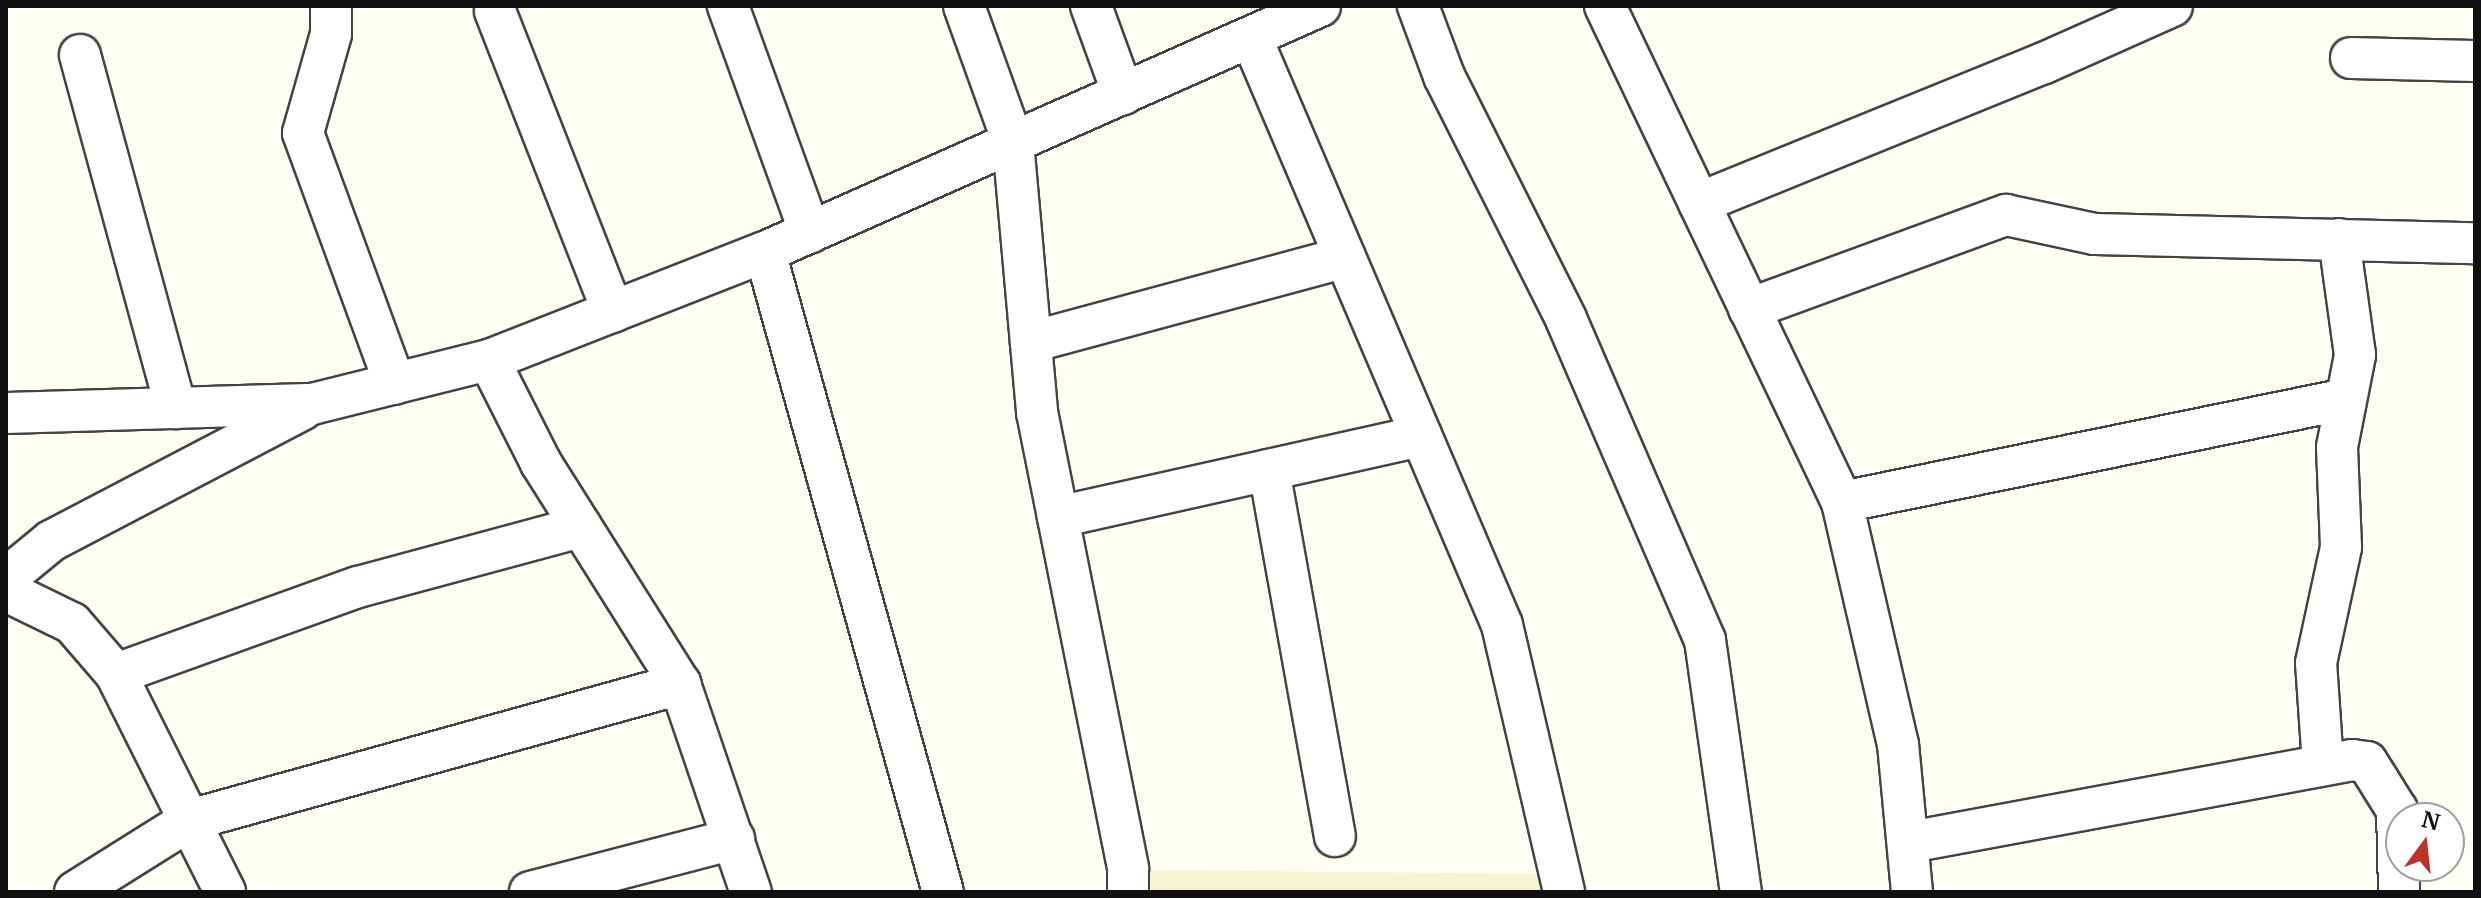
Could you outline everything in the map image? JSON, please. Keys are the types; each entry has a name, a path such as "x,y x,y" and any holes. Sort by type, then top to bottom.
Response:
{"street":[{"path":"331,6 331,34 303,133 395,384"},
{"path":"728,6 810,233"},
{"path":"964,6 1013,142 1037,412 1128,869 1128,892"},
{"path":"1091,6 1123,94"},
{"path":"1418,6 1444,76 1566,319 1705,640 1741,892"},
{"path":"1699,203 2044,63 2172,6"},
{"path":"1617,10 1699,203 1842,502 1898,744 1910,842 1912,892"},
{"path":"495,11 613,312"},
{"path":"6,413 312,404 489,360 810,233 1251,37 1297,11"},
{"path":"1251,37 1502,625 1564,892"},
{"path":"80,55 176,408"},
{"path":"2351,58 2475,61"},
{"path":"1749,309 2006,215 2095,234 2475,243"},
{"path":"2323,765 2316,663 2341,547 2337,447 2355,355 2339,239"},
{"path":"765,252 943,892"},
{"path":"1031,342 1345,257"},
{"path":"489,360 541,463 680,684 751,892"},
{"path":"1842,502 2346,399"},
{"path":"6,578 51,541 312,404"},
{"path":"1058,517 1421,436"},
{"path":"1269,470 1335,836"},
{"path":"116,674 358,587 581,527"},
{"path":"6,591 72,623 116,674 225,892"},
{"path":"75,892 190,820 680,684"},
{"path":"1910,842 2352,760 2367,762 2397,810 2399,892"},
{"path":"530,892 734,839"}],"green space":[{"path":"1143,870 1549,874 1554,892 1144,892"}]}
